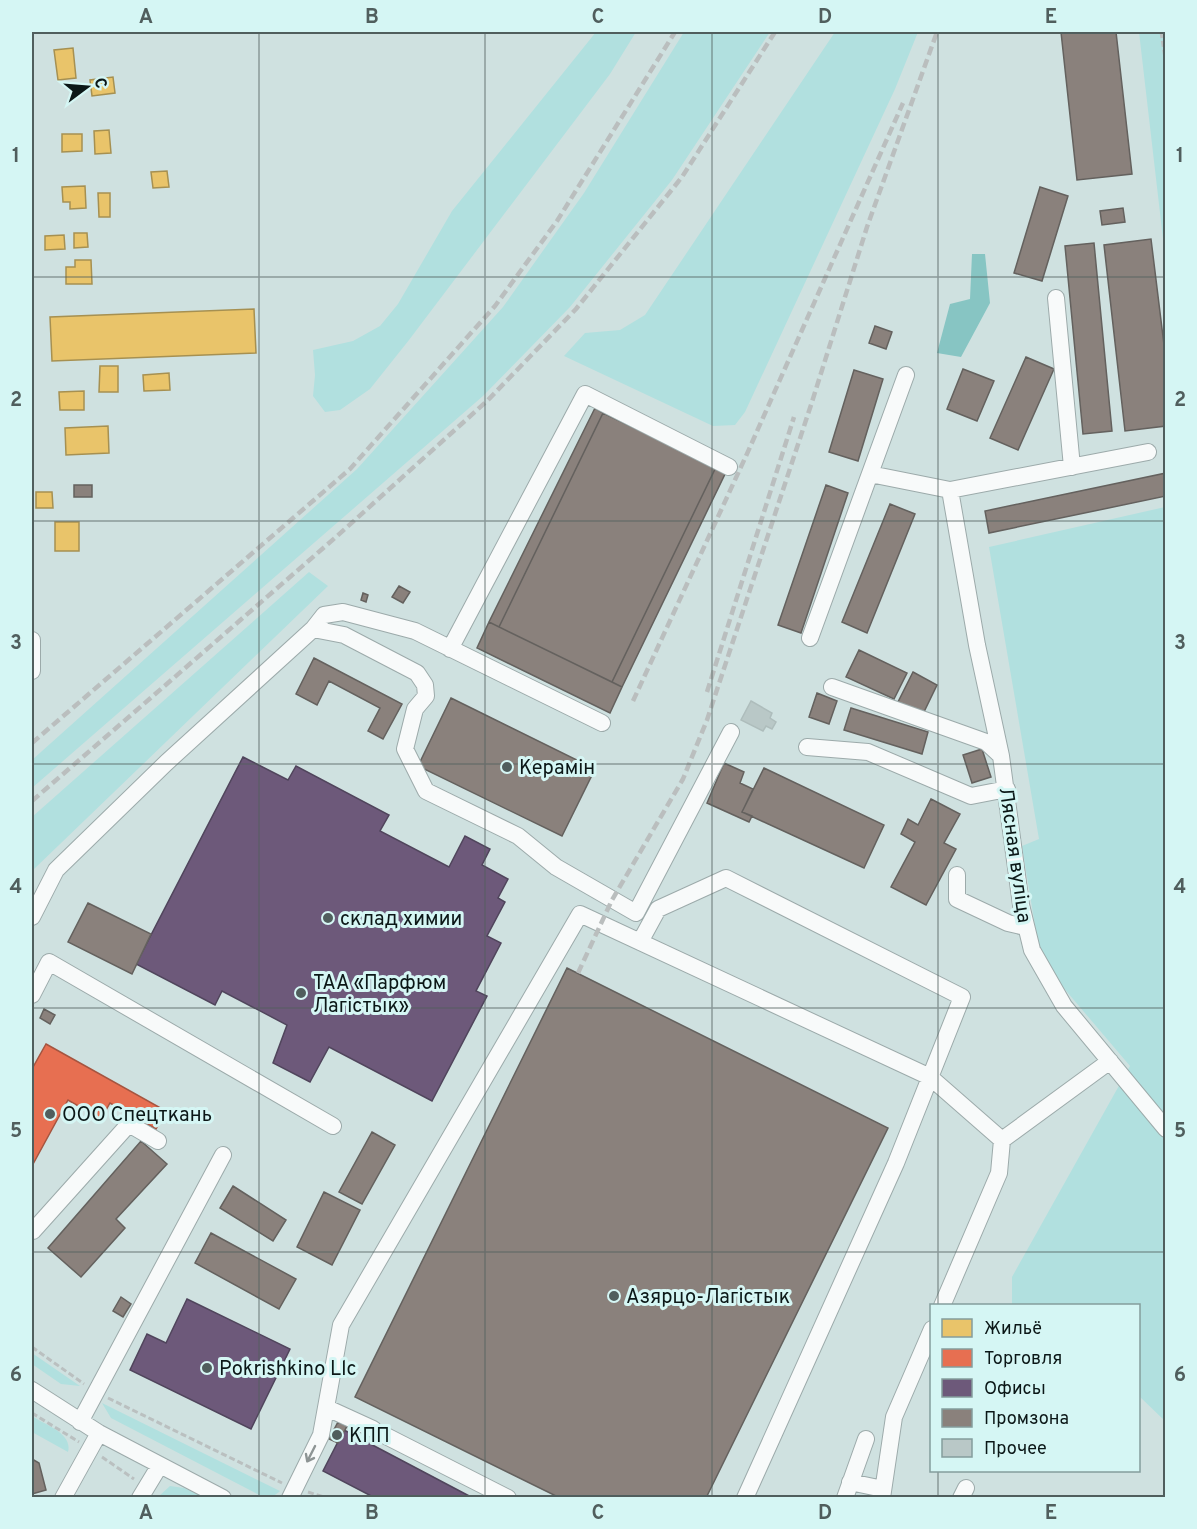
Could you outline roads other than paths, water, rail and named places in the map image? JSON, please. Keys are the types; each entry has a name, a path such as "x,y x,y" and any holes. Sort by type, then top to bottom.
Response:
{"street":[{"path":"1056,298 1072,467"},
{"path":"810,638 906,375"},
{"path":"450,650 585,394 729,467"},
{"path":"870,474 950,490 1148,452"},
{"name":"Лясная вуліца","path":"950,490 977,645 1007,789 1025,927 1032,950 1064,1006 1166,1129"},
{"path":"32,917 56,870 174,755 312,629 324,615 343,612 415,631 602,723"},
{"path":"312,629 344,635 417,674 424,685 426,696 415,709 405,749 426,790 518,836 556,867 636,913 731,732"},
{"path":"32,640 32,671"},
{"path":"832,687 986,742 1001,756"},
{"path":"807,747 868,752 971,796 1007,789"},
{"path":"957,875 957,899 1008,923 1025,927"},
{"path":"640,942 658,909 726,878 962,997 896,1162 745,1497"},
{"path":"292,1493 321,1435 341,1325 580,914 930,1077 1002,1140"},
{"path":"32,995 49,962 333,1126"},
{"path":"942,1304 999,1173 1002,1140 1110,1061"},
{"path":"32,1230 129,1124 158,1141"},
{"path":"80,1422 223,1155"},
{"path":"866,1439 847,1490 883,1493 894,1417 930,1334"},
{"path":"32,1390 99,1433 223,1497"},
{"path":"327,1408 508,1497"},
{"path":"63,1497 99,1433"},
{"path":"141,1497 160,1466"}],"railway":[{"path":"32,743 350,469 495,306 557,221 675,32"},
{"path":"32,801 336,537 487,401 576,309 682,177 775,32"},
{"path":"578,973 612,900 683,779 707,720 867,227 937,32"},
{"path":"633,701 746,456 903,103"},
{"path":"707,692 794,417"}],"place":[{"name":"Керамін","path":"507,767"},
{"name":"склад химии","path":"328,918"},
{"name":"ТАА «Парфюм Лагістык»","path":"301,993"},
{"name":"ООО Спецткань","path":"50,1114"},
{"name":"Азярцо-Лагістык","path":"614,1296"},
{"name":"Pokrishkino Llc","path":"207,1368"},
{"name":"КПП","path":"337,1435"}]}
